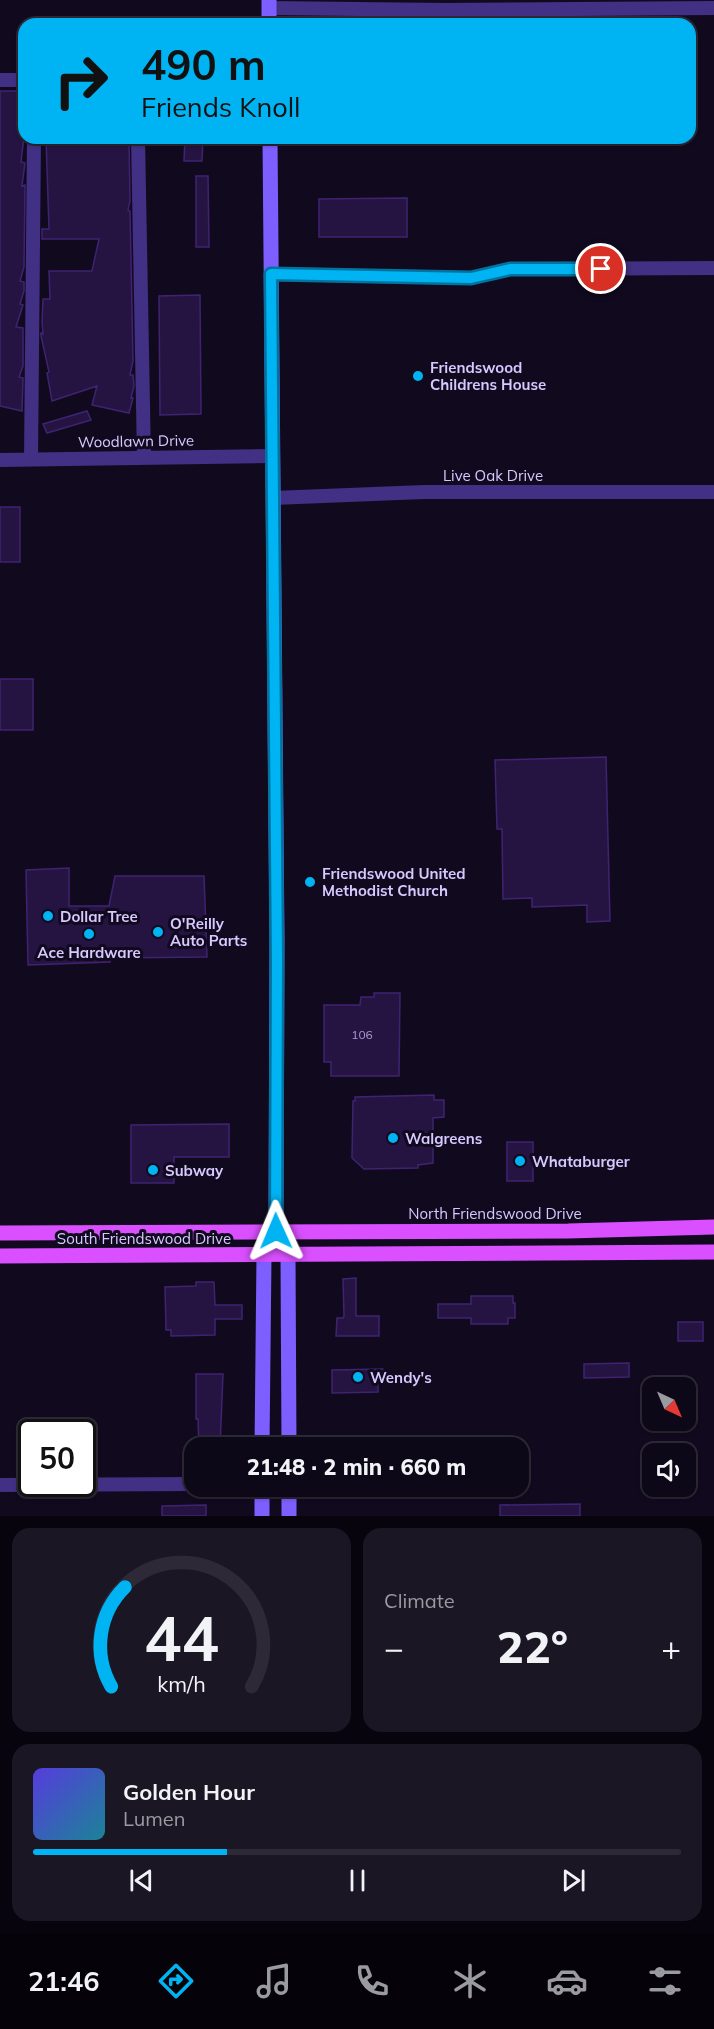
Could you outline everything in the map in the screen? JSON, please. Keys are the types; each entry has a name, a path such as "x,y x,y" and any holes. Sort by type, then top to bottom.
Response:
{"main road":[{"path":"270,144 276,1231 288,1255 289,1437"},
{"name":"North Friendswood Drive","path":"276,1231 568,1231 714,1227"},
{"path":"262,1437 264,1255 276,1231"},
{"name":"South Friendswood Drive","path":"0,1233 276,1231"},
{"path":"565,1253 568,1231"},
{"path":"288,1255 714,1252"},
{"name":"South Friendswood Drive","path":"0,1256 288,1255"},
{"path":"262,1497 262,1516"},
{"path":"289,1497 289,1516"}],"street":[{"path":"269,4 456,10 714,8"},
{"path":"0,80 18,80"},
{"path":"31,459 34,144"},
{"path":"138,144 144,458"},
{"path":"271,274 471,278 510,269 714,268"},
{"name":"Woodlawn Drive","path":"0,460 272,456"},
{"name":"Live Oak Drive","path":"273,498 424,492 714,492"},
{"path":"0,1485 184,1484"}],"building":[{"path":"0,91 18,91 18,144 23,144 21,162 25,163 22,186 25,185 24,267 20,281 24,282 24,291 20,304 23,305 16,327 23,328 23,366 19,377 23,378 22,411 0,406"},
{"path":"46,144 129,144 130,201 128,210 130,211 133,361 130,375 133,375 134,386 129,413 92,405 97,386 52,401 47,373 49,372 41,336 41,333 43,334 43,299 50,299 49,271 92,271 99,239 42,239 42,229 49,229"},
{"path":"185,144 203,144 202,161 184,161"},
{"path":"196,176 208,176 209,247 196,247"},
{"path":"407,198 407,237 319,237 319,199"},
{"path":"200,295 201,414 160,415 159,296"},
{"path":"87,411 91,420 47,433 43,424"},
{"path":"0,507 20,507 20,562 0,562"},
{"path":"0,679 33,679 33,730 0,730"},
{"path":"606,757 610,921 587,922 587,905 532,907 532,898 503,899 502,829 497,829 495,760"},
{"path":"69,868 69,906 109,906 115,876 204,876 207,957 110,958 110,962 28,965 26,870"},
{"path":"374,993 400,993 399,1076 331,1076 331,1062 324,1062 324,1005 360,1005 361,997 374,997"},
{"name":"Walgreens","path":"434,1095 434,1100 444,1100 444,1117 433,1118 433,1163 418,1165 418,1168 364,1169 352,1158 353,1101 355,1097"},
{"path":"229,1124 229,1157 174,1157 174,1183 131,1183 131,1125"},
{"name":"Whataburger","path":"507,1142 533,1142 533,1181 507,1181"},
{"path":"356,1278 356,1316 379,1316 379,1336 336,1336 337,1318 344,1316 343,1279"},
{"path":"196,1282 214,1282 215,1305 242,1305 242,1319 215,1319 215,1335 171,1336 171,1330 166,1330 165,1287 196,1286"},
{"path":"471,1296 513,1296 515,1318 508,1318 508,1324 471,1324 471,1318 438,1318 438,1304 471,1304"},
{"path":"678,1322 703,1322 703,1341 678,1341"},
{"path":"629,1363 629,1377 584,1378 584,1364"},
{"name":"Wendy's","path":"383,1369 384,1383 378,1383 378,1392 332,1393 332,1370"},
{"path":"196,1374 223,1374 220,1437 199,1437 198,1419 196,1419"},
{"path":"580,1504 580,1516 500,1516 500,1505"},
{"path":"206,1505 206,1516 162,1516 162,1506"}],"place":[{"name":"Friendswood Childrens House","path":"418,376"},
{"name":"Friendswood United Methodist Church","path":"310,882"},
{"name":"Dollar Tree","path":"48,916"},
{"name":"O'Reilly Auto Parts","path":"158,932"},
{"name":"Ace Hardware","path":"89,934"},
{"name":"Walgreens","path":"393,1138"},
{"name":"Whataburger","path":"520,1161"},
{"name":"Subway","path":"153,1170"},
{"name":"Wendy's","path":"358,1377"}],"route":[{"path":"276,1231 277,961 271,274 471,278 510,269 601,269"}]}
